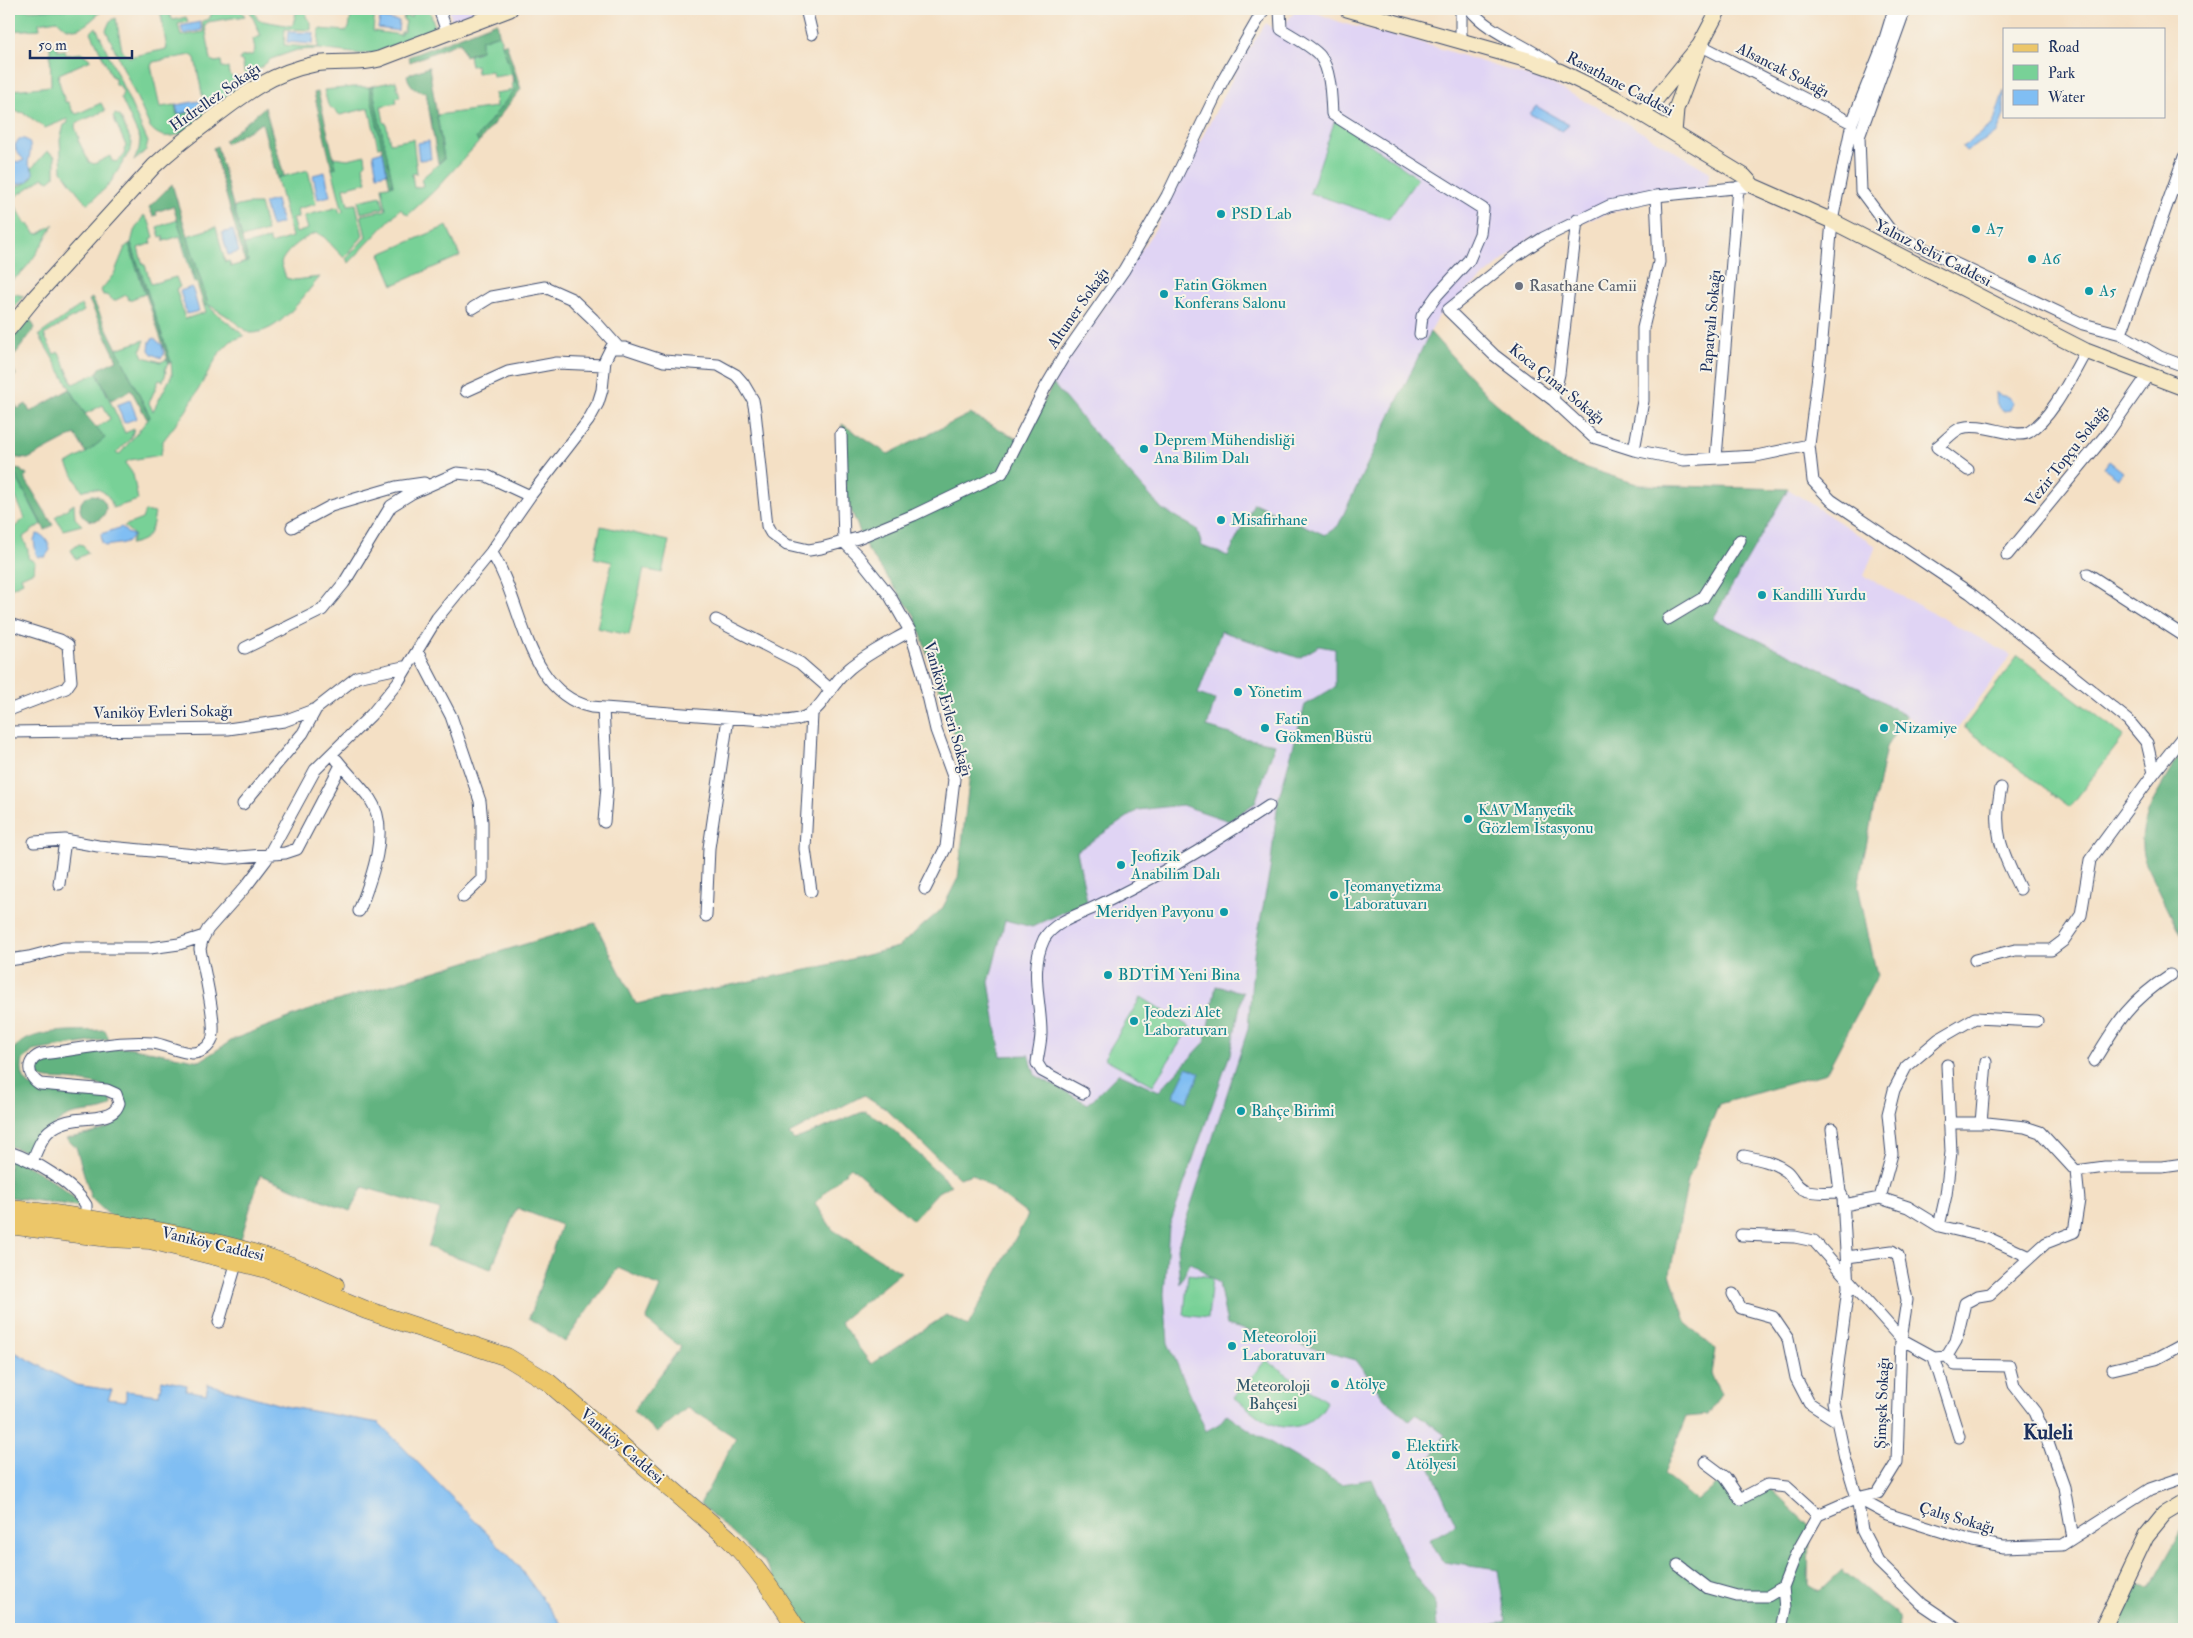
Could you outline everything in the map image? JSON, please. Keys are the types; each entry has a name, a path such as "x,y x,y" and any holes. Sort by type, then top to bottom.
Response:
{"main road":[{"name":"Vaniköy Caddesi","path":"9,1208 179,1234 272,1258 333,1284 403,1324"},
{"name":"Vaniköy Caddesi","path":"9,1225 85,1219 130,1239 166,1244 267,1270 403,1324 478,1346 507,1357 548,1382 742,1552 762,1575 797,1629"}],"street":[{"path":"439,9 447,32"},
{"name":"Hıdrellez Sokağı","path":"9,329 35,297 154,166 178,144 253,87 280,74 315,64 370,62 380,59 510,9"},
{"path":"806,9 812,34"},
{"name":"Altuner Sokağı","path":"844,542 914,515 1002,473 1045,388 1064,356 1124,270 1167,196 1222,82 1264,9"},
{"path":"1280,9 1281,29 1320,56 1326,70 1332,114 1483,209 1480,234 1469,260 1437,295 1422,316 1420,334"},
{"name":"Rasathane Caddesi","path":"1347,9 1528,60 1559,71 1619,100 1674,133"},
{"path":"1461,9 1461,42"},
{"path":"1470,9 1480,20 1544,58 1559,71"},
{"path":"1674,133 1676,109 1700,45 1719,9"},
{"path":"1894,9 1883,45 1852,123 1832,221 1821,352 1809,445 1813,481 1832,500 1970,593 2128,720 2147,743 2154,773"},
{"path":"1905,9 1859,137 1861,192 1893,234 2083,324 2121,334 2160,357 2184,366"},
{"path":"1641,113 1656,99 1700,45"},
{"name":"Alsancak Sokağı","path":"1700,45 1852,123"},
{"name":"Yalnız Selvi Caddesi","path":"1674,133 1744,176 1746,187 1832,221 2086,351 2184,388"},
{"path":"2121,334 2184,157"},
{"path":"1553,400 1559,374 1578,220 1609,206 1656,196 1746,187"},
{"name":"Papatyalı Sokağı","path":"1716,458 1746,187"},
{"path":"1634,450 1643,401 1643,328 1659,262 1656,196"},
{"name":"Koca Çınar Sokağı","path":"1578,220 1542,238 1514,257 1448,310 1494,355 1553,400 1593,436 1634,450 1684,460 1756,456 1809,445"},
{"path":"473,308 491,297 545,287 572,299 618,347"},
{"path":"32,1162 45,1136 51,1130 70,1120 108,1115 117,1109 119,1102 116,1094 107,1090 40,1084 30,1073 30,1064 34,1058 42,1054 145,1043 163,1045 185,1053 195,1054 212,1042 214,1030 200,949 204,936 247,885 270,853 307,781 331,753 371,715 398,682 442,612 491,552 530,496 591,416 602,390 604,365 611,348 618,347 664,361 718,365 736,375 753,400 761,464 764,516 771,533 787,545 809,550 844,542"},
{"path":"1968,470 1937,447 1960,428 1979,425 2017,434 2028,432 2052,408 2086,351"},
{"path":"466,391 508,372 557,363 604,365"},
{"name":"Vezir Topçu Sokağı","path":"2007,555 2109,431 2148,375"},
{"path":"841,434 844,542 858,556 890,596 910,631"},
{"path":"244,648 322,610 344,582 391,506 412,493 457,473 487,476 530,496"},
{"path":"292,527 331,506 396,487 436,481"},
{"path":"1668,619 1703,598 1740,540"},
{"path":"491,552 499,564 518,618 532,650 550,682 574,702 604,708 786,722 803,719 812,714"},
{"path":"2088,574 2184,636"},
{"path":"716,620 800,663 831,690"},
{"path":"9,624 60,640 68,645 71,681 66,688 9,710"},
{"name":"Vaniköy Evleri Sokağı","path":"812,714 842,676 859,661 910,631 936,730 954,779 946,847 926,889"},
{"path":"417,651 451,716 480,801 482,879 463,897"},
{"name":"Vaniköy Evleri Sokağı","path":"9,732 228,729 284,721 316,709 357,677 408,666"},
{"path":"604,708 607,786 604,822"},
{"name":"Vaniköy Evleri Sokağı","path":"244,804 303,733 316,709"},
{"path":"811,891 805,849 812,714"},
{"path":"706,916 709,848 728,718"},
{"path":"1975,960 2015,950 2051,950 2063,941 2081,915 2090,860 2184,735"},
{"path":"331,753 370,799 378,815 378,837 373,878 360,911"},
{"path":"34,842 65,840 98,846 228,858 285,853 297,849 341,765"},
{"path":"2001,788 1997,808 1997,833 2005,859 2020,889"},
{"path":"1084,1093 1042,1071 1037,1063 1041,1033 1036,980 1037,961 1045,938 1056,925 1131,890 1222,837 1268,806"},
{"path":"59,884 65,840"},
{"path":"9,960 30,957 62,948 150,948 179,944 204,936"},
{"path":"2094,1061 2120,1019 2145,992 2170,975"},
{"path":"1880,1198 1892,1154 1888,1114 1894,1090 1906,1067 1934,1044 1975,1018 2037,1021"},
{"path":"1982,1123 1986,1062"},
{"path":"1939,1226 1946,1196 1951,1152 1947,1065"},
{"path":"1947,1356 1956,1341 1965,1304 1978,1296 1990,1294 2046,1243 2074,1232 2079,1200 2076,1172 2040,1132 2025,1127 1982,1123 1949,1123"},
{"path":"1832,1129 1840,1192 1844,1205 1848,1288 1833,1402 1845,1458 1857,1498 1862,1530 1878,1561 1922,1604 1956,1629"},
{"path":"9,1152 32,1162 67,1186 85,1219"},
{"path":"1744,1156 1766,1161 1787,1172 1793,1182 1802,1189 1813,1192 1840,1192"},
{"path":"2076,1172 2106,1167 2162,1167 2184,1164"},
{"path":"1844,1205 1880,1198 1908,1208 1939,1226 1986,1237 2030,1257"},
{"path":"109,1222 130,1239"},
{"path":"1741,1235 1795,1237 1814,1242 1901,1339 1934,1358 1947,1356"},
{"name":"Şimşek Sokağı","path":"1818,1515 1857,1498 1878,1493 1897,1462 1901,1339 1907,1300 1898,1254 1892,1252 1847,1258"},
{"path":"219,1322 237,1261"},
{"path":"1733,1294 1741,1308 1773,1317 1788,1339 1796,1378 1809,1403 1837,1421"},
{"path":"2112,1369 2156,1359 2184,1344"},
{"path":"1947,1356 1955,1365 2009,1366 2014,1385 2035,1412 2047,1440 2064,1487 2073,1538"},
{"path":"1934,1358 1958,1437"},
{"path":"1705,1462 1725,1477 1740,1499 1767,1485 1787,1487 1818,1515 1796,1554 1783,1587 1784,1609 1781,1629"},
{"name":"Çalış Sokağı","path":"1857,1498 1887,1514 1972,1541 2003,1547 2062,1545 2150,1489 2179,1478 2184,1479"},
{"path":"2102,1629 2146,1536 2164,1514 2184,1502"},
{"path":"1678,1565 1708,1588 1738,1596 1768,1596 1783,1587"}],"shaded area":[{"path":"449,9 485,9 452,21"},
{"path":"1297,9 1306,9 1345,24 1413,40 1552,84 1612,115 1710,172 1705,194 1657,198 1530,238 1441,312 1430,332 1488,396 1561,460 1639,485 1788,489 1876,546 1864,576 2011,655 1948,742 1906,716 1886,747 1858,886 1877,976 1826,1073 1719,1104 1688,1180 1670,1274 1700,1364 1635,1536 1737,1629 945,1629 1028,1215 973,1174 816,968 898,947 942,909 958,878 970,773 950,724 915,616 867,549 1014,474 1053,384 1155,229 1241,62 1266,23 1278,32"}],"green space":[{"path":"23,9 104,9 82,27 76,29 70,29 57,20 39,23 40,29 9,31 9,14"},
{"path":"160,9 169,9 171,18 174,20 186,17 188,22 178,24 181,36 204,32 202,21 209,19 212,13 215,12 215,9 240,9 245,16 208,22 205,26 211,60 215,62 221,61 222,67 228,68 229,74 233,78 245,76 242,61 239,60 241,57 252,55 255,50 253,39 261,36 249,9 253,9 258,20 291,26 297,9 307,9 306,17 311,22 311,30 285,29 284,45 318,48 319,29 347,31 352,9 369,9 375,12 373,31 401,35 401,32 404,32 406,21 403,20 404,16 411,17 413,9 429,9 434,24 432,30 374,53 361,54 319,49 297,50 271,59 187,130 172,136 163,136 150,127 106,30 110,21 116,18 122,50 129,57 167,49","holes":["191,55 195,58 203,99 207,98 209,106 201,111 177,115 175,105 160,107 151,66 153,62"]},
{"path":"497,22 499,34 481,40 481,50 465,56 460,42 410,62 408,57"},
{"path":"96,27 148,142 146,150 134,161 139,149 140,139 121,98 123,92 120,86 115,84 115,77 112,77 91,32"},
{"path":"499,34 517,87 476,139 479,142 434,191 408,215 400,209 349,263 346,259 366,237 361,215 386,210 382,187 393,185 372,86 396,81 400,97 396,98 397,103 381,106 384,123 386,123 390,143 413,139 417,173 412,174 414,188 423,186 421,179 444,159 437,115 496,107 495,93 513,89 512,74 493,77 492,71 477,73 476,65 471,66 469,55 479,52 481,40"},
{"path":"506,43 521,89 479,142 476,139 517,87 502,44"},
{"path":"57,45 58,51 65,50 66,55 82,53 91,60 59,74 58,78 65,102 68,102 73,112 77,114 101,103 105,111 76,123 78,140 89,162 94,164 110,156 112,161 118,161 125,154 126,146 113,116 115,114 120,116 132,143 131,149 109,185 88,204 62,171 60,140 64,125 68,123 67,119 45,128 24,113 9,110 9,85 12,90 51,86 50,46"},
{"path":"429,67 444,159 438,163 426,92 419,91 414,87 409,82 407,75"},
{"path":"372,86 393,185 390,186 369,87"},
{"path":"369,87 382,146 378,147 369,108 340,115 328,105 324,90"},
{"path":"318,92 336,168 332,169 314,93"},
{"path":"265,107 284,176 277,178 262,123 227,143 224,141"},
{"path":"1335,120 1418,178 1389,219 1310,193"},
{"path":"217,146 248,261 245,262 213,148"},
{"path":"47,151 55,156 55,176 49,181 43,178 15,197 14,203 26,224 29,224 35,233 39,234 54,224 28,265 15,278 9,281 9,189 22,185 31,179 33,175 32,168"},
{"path":"365,155 366,163 363,166 367,182 344,188 348,205 356,204 363,236 344,258 324,237 317,233 307,237 291,249 281,263 286,278 294,280 320,277 289,313 270,328 260,332 249,333 209,305 244,336 231,341 220,352 186,411 163,441 161,455 130,460 125,463 133,474 138,500 113,508 109,498 102,491 88,489 82,491 67,464 86,453 104,438 96,428 110,419 103,405 85,414 39,335 81,305 84,311 44,335 54,354 59,352 73,384 97,373 125,433 134,429 131,438 116,453 119,455 150,417 116,349 145,340 141,350 144,357 161,362 167,359 169,363 165,369 166,373 163,381 159,380 149,403 153,411 172,375 171,362 131,243 134,231 144,215 150,224 154,237 151,239 152,243 138,248 143,265 145,265 151,284 176,277 180,287 176,289 185,319 206,312 204,306 208,304 187,236 216,227 225,262 229,261 231,267 248,261 244,245 269,239 271,244 292,237 277,178 308,170 316,204 297,209 298,217 292,218 296,233 308,229 304,216 338,207 340,213 343,212 332,169 336,167 333,157 348,159"},
{"path":"172,184 208,305 204,306 173,206 156,212 157,215 153,216 149,207"},
{"path":"381,196 384,208 361,213 358,201"},
{"path":"260,204 267,231 242,238 234,207"},
{"path":"178,220 197,282 194,283 180,236 164,241 163,236 160,237 157,227"},
{"path":"447,226 460,256 393,285 380,254"},
{"path":"131,243 171,362 169,363 129,244"},
{"path":"129,244 145,294 129,300 126,295 114,301 103,295 101,290 114,274 125,247"},
{"path":"9,293 24,296 9,314"},
{"path":"92,298 150,417 147,419 131,390 111,400 97,373 100,368 117,360 89,300"},
{"path":"27,313 35,328 10,361 16,375 9,381 9,337"},
{"path":"1430,332 1488,396 1561,460 1640,485 1788,489 1713,619 1859,687 1906,716 1886,747 1858,886 1877,976 1826,1073 1719,1104 1688,1180 1670,1274 1687,1324 1715,1349 1711,1374 1721,1393 1708,1415 1686,1417 1664,1474 1697,1501 1721,1480 1735,1500 1767,1486 1809,1526 1808,1585 1819,1592 1842,1570 1899,1617 1900,1629 1478,1629 1506,1621 1498,1570 1443,1562 1429,1540 1456,1525 1428,1462 1445,1435 1417,1414 1410,1421 1385,1399 1356,1360 1227,1325 1219,1283 1190,1262 1180,1284 1177,1248 1248,1029 1254,954 1270,870 1278,801 1305,705 1335,687 1335,649 1319,646 1299,658 1221,631 1198,694 1215,700 1207,727 1243,738 1275,744 1255,803 1229,821 1182,805 1138,810 1077,851 1087,901 1032,927 1005,920 989,982 1001,1056 1029,1055 1035,1075 1088,1104 1119,1073 1159,1091 1205,1042 1216,986 1243,992 1230,1054 1169,1227 1164,1294 1168,1343 1206,1431 1219,1424 1227,1414 1251,1431 1341,1484 1372,1479 1410,1568 1435,1603 1437,1629 808,1629 763,1561 700,1504 736,1438 688,1407 657,1433 633,1411 681,1347 646,1320 660,1287 618,1268 565,1342 529,1318 561,1225 517,1208 491,1269 428,1247 440,1210 363,1187 350,1211 260,1175 240,1242 111,1217 91,1198 76,1147 66,1139 100,1131 115,1124 121,1118 124,1111 122,1095 96,1084 40,1077 36,1075 37,1065 44,1060 128,1047 200,1061 234,1039 320,1006 595,923 636,1004 816,968 898,947 942,909 958,878 970,773 950,724 915,616 867,549 846,498 842,424 888,454 970,414 1023,442 1053,384 1112,454 1162,509 1197,529 1202,546 1228,556 1254,503 1325,535 1338,526","holes":["864,1095 885,1108 959,1178 973,1174 1028,1215 968,1326 946,1315 871,1364 840,1322 901,1272 833,1230 815,1203 851,1167 913,1220 938,1192 951,1185 887,1124 865,1111 794,1140 789,1134"]},
{"path":"70,389 85,414 105,438 86,453 75,434 28,459 9,457 9,393 18,409 26,404 30,412"},
{"path":"9,468 26,473 27,475 24,477 53,525 45,530 15,474 9,473"},
{"path":"9,473 15,474 41,524 23,537 28,550 28,558 35,562 34,571 21,577 23,582 9,589 9,532 25,518 9,482"},
{"path":"93,495 102,499 106,508 102,517 93,521 84,517 80,508 84,499"},
{"path":"74,504 75,518 82,525 63,530 55,517"},
{"path":"145,511 155,513 151,530 142,540 130,544 134,535 124,526 142,519"},
{"path":"601,526 669,541 662,573 644,569 629,635 597,628 612,562 594,558"},
{"path":"79,544 83,545 88,553 76,559 71,550"},
{"path":"2018,656 2124,736 2070,807 1964,727"},
{"path":"2182,751 2184,752 2184,942 2146,864 2142,850 2142,835 2151,806"},
{"path":"1141,997 1190,1027 1153,1085 1104,1058"},
{"path":"105,1030 109,1039 33,1051 23,1060 23,1075 29,1085 41,1090 101,1094 111,1099 112,1105 103,1110 77,1113 66,1117 56,1124 28,1152 9,1146 9,1054 18,1045 40,1035 66,1031"},
{"path":"9,1157 49,1178 67,1191 83,1207 9,1197"},
{"path":"1188,1274 1212,1277 1208,1318 1184,1315"},
{"name":"Meteoroloji Bahçesi","path":"1266,1360 1327,1402 1318,1415 1305,1424 1282,1427 1264,1420 1234,1397"},
{"path":"2184,1526 2184,1629 2107,1629 2129,1583 2150,1587"}],"water":[{"path":"380,18 399,21 398,31 378,28"},
{"path":"200,22 202,30 183,34 181,26"},
{"path":"288,32 314,33 313,44 287,42"},
{"path":"2003,93 2003,118 1997,133 1966,151 1962,147 1993,124"},
{"path":"199,101 201,109 178,114 176,105"},
{"path":"1536,106 1569,125 1562,131 1530,114"},
{"path":"19,139 27,140 29,143 28,163 33,171 33,175 27,182 9,186 9,160 19,162 24,160 16,151 15,145"},
{"path":"429,141 431,159 419,160 417,143"},
{"path":"383,151 387,173 377,175 373,154"},
{"path":"325,172 330,196 318,199 313,175"},
{"path":"276,200 282,223 271,226 264,203"},
{"path":"233,230 239,252 228,255 222,233"},
{"path":"192,287 199,311 187,314 180,291"},
{"path":"154,338 162,345 164,355 161,358 152,354 149,350 150,341"},
{"path":"1996,392 1999,395 2008,397 2013,403 2010,410 2005,411 1999,407"},
{"path":"130,400 137,418 124,423 117,405"},
{"path":"2109,461 2123,472 2118,478 2104,468"},
{"path":"122,527 127,533 133,535 129,541 105,546 102,543 101,534"},
{"path":"37,534 44,538 49,545 50,550 45,557 39,557 36,554 34,540"},
{"path":"1187,1067 1200,1073 1187,1102 1173,1096"},
{"path":"9,1349 76,1385 112,1390 108,1399 126,1401 126,1391 159,1395 162,1380 187,1385 186,1390 206,1394 208,1384 284,1406 379,1423 515,1562 565,1629 9,1629"}],"place":[{"name":"PSD Lab","path":"1221,214"},
{"name":"A7","path":"1976,229"},
{"name":"A6","path":"2032,259"},
{"name":"Rasathane Camii","path":"1519,286"},
{"name":"A5","path":"2089,291"},
{"name":"Fatin Gökmen Konferans Salonu","path":"1164,294"},
{"name":"Deprem Mühendisliği Ana Bilim Dalı","path":"1144,449"},
{"name":"Misafirhane","path":"1221,520"},
{"name":"Kandilli Yurdu","path":"1762,595"},
{"name":"Yönetim","path":"1238,692"},
{"name":"Fatin Gökmen Büstü","path":"1265,728"},
{"name":"Nizamiye","path":"1884,728"},
{"name":"KAV Manyetik Gözlem İstasyonu","path":"1468,819"},
{"name":"Jeofizik Anabilim Dalı","path":"1121,865"},
{"name":"Jeomanyetizma Laboratuvarı","path":"1334,895"},
{"name":"Meridyen Pavyonu","path":"1224,912"},
{"name":"BDTİM Yeni Bina","path":"1108,975"},
{"name":"Jeodezi Alet Laboratuvarı","path":"1134,1021"},
{"name":"Bahçe Birimi","path":"1241,1111"},
{"name":"Meteoroloji Laboratuvarı","path":"1232,1346"},
{"name":"Atölye","path":"1335,1384"},
{"name":"Elektirk Atölyesi","path":"1396,1455"}],"district":[{"name":"Kuleli","path":"2048,1432"}]}
